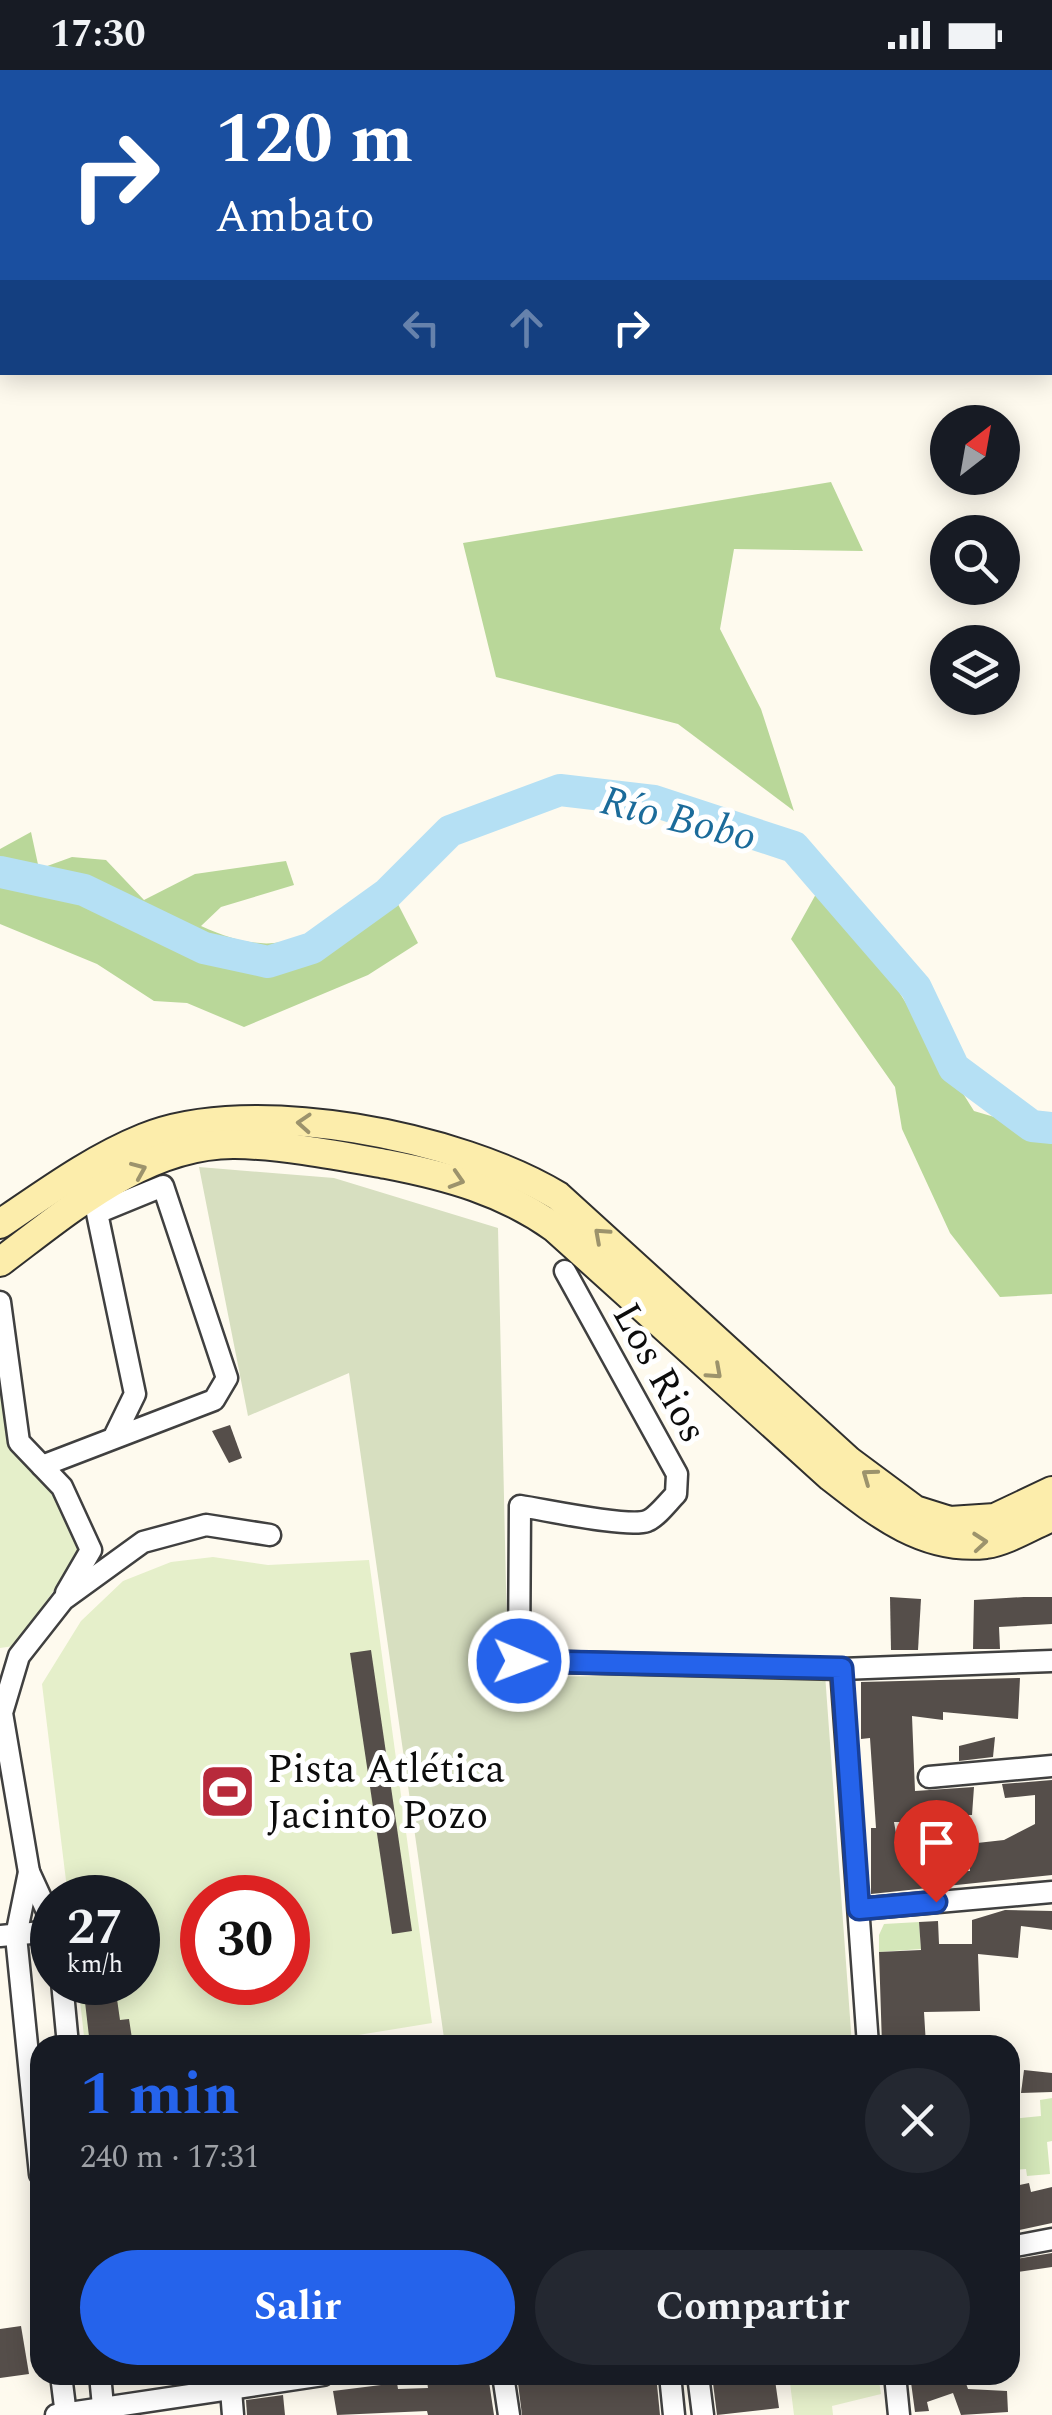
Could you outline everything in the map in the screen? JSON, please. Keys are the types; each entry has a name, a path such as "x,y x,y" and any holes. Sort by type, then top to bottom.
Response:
{"main road":[{"path":"0,1224 87,1166 146,1137 193,1123 227,1118 328,1125 454,1150 530,1179 558,1196 849,1461 915,1510 950,1521 995,1518 1052,1491"},
{"path":"0,1262 96,1190 146,1166 231,1144 330,1154 456,1178 523,1205 554,1228 831,1477 918,1536 989,1544 1052,1517"}],"street":[{"path":"42,1466 214,1400 227,1378 163,1186 97,1213 135,1394 114,1437"},
{"name":"Los Rios","path":"565,1271 676,1474 676,1494 649,1521 618,1525 590,1514 520,1506 519,1661 842,1668 1052,1661"},
{"path":"0,1302 20,1442 62,1486 91,1550 62,1600 19,1656 2,1714 30,1875"},
{"path":"62,1600 143,1542 206,1526 270,1535"},
{"path":"842,1668 867,2035"},
{"path":"929,1777 1052,1766"},
{"path":"29,1872 8,1936 30,2100"},
{"path":"859,1909 1052,1892"},
{"path":"64,2005 67,2035"},
{"path":"1020,2245 1052,2240"},
{"path":"62,2385 62,2414 262,2385"},
{"path":"101,2385 103,2406"},
{"path":"504,2385 508,2415"},
{"path":"671,2385 674,2415"},
{"path":"699,2385 703,2415"},
{"path":"896,2385 899,2415"},
{"path":"231,2390 233,2415"}],"green space":[{"path":"831,482 863,551 734,549 720,629 761,709 794,811 678,724 496,677 463,543"},
{"path":"31,832 39,869 72,857 106,860 144,900 195,874 286,861 294,885 221,907 201,926 258,943 300,937 385,879 418,943 368,975 244,1027 187,1003 154,1001 97,964 0,924 0,849"},
{"path":"826,876 974,1111 1052,1134 1052,1294 1000,1297 950,1233 902,1129 895,1087 791,939"},
{"path":"199,1167 334,1178 498,1228 508,1677 825,1674 851,2035 444,2035 349,1373 248,1416"},
{"path":"0,1392 15,1446 57,1492 83,1550 14,1646 0,1648"},
{"name":"Pista Atlética Jacinto Pozo","path":"213,1557 268,1565 369,1560 432,2023 358,2035 84,2035 80,2005 160,2005 160,1875 65,1875 42,1684 81,1621 123,1581 171,1562"},
{"path":"919,1922 921,1949 879,1952 884,1924"},
{"path":"1052,2098 1052,2141 1047,2142 1050,2174 1027,2176 1026,2169 1020,2169 1020,2118 1041,2116 1040,2100"},
{"path":"790,2385 880,2385 881,2394 832,2406 833,2415 794,2415"}],"building":[{"path":"230,1425 242,1458 229,1463 212,1431"},
{"path":"890,1597 921,1599 918,1650 891,1650"},
{"path":"1052,1597 1052,1624 999,1627 1000,1649 973,1649 974,1600"},
{"path":"371,1650 412,1931 392,1934 350,1653"},
{"path":"1020,1678 1018,1719 943,1712 943,1720 912,1716 915,1791 974,1787 972,1815 913,1816 913,1822 894,1822 900,1856 930,1860 929,1872 970,1871 968,1844 1004,1840 1035,1824 1035,1795 1005,1798 1002,1784 1052,1780 1052,1875 871,1894 871,1828 876,1828 870,1738 861,1739 861,1682"},
{"path":"995,1737 993,1757 959,1761 959,1746"},
{"path":"1005,1910 1052,1911 1052,1930 1021,1926 1018,1958 978,1954 980,2011 924,2012 925,2035 882,2035 879,1952 921,1950 919,1922 938,1921 939,1944 972,1944 972,1920"},
{"path":"85,2005 118,2005 120,2020 129,2019 131,2035 89,2035"},
{"path":"1024,2070 1052,2073 1052,2092 1021,2093"},
{"path":"1029,2183 1031,2192 1052,2187 1052,2223 1020,2230 1020,2185"},
{"path":"1052,2253 1052,2267 1020,2272 1020,2258"},
{"path":"21,2326 29,2374 0,2378 0,2329"},
{"path":"381,2385 428,2388 428,2385 490,2385 494,2415 428,2415 427,2411 337,2415 333,2391"},
{"path":"518,2385 657,2385 660,2415 522,2415"},
{"path":"713,2385 776,2385 779,2408 717,2415"},
{"path":"911,2385 967,2385 968,2389 1007,2391 1008,2412 961,2415 953,2393 927,2402 929,2411 915,2412"},
{"path":"283,2395 285,2415 247,2415 246,2400"}],"waterway":[{"name":"Río Bobo","path":"0,872 84,890 204,948 268,962 312,948 387,894 450,831 560,790 654,801 794,847 916,988 954,1068 1032,1126 1052,1128"}],"place":[{"name":"Pista Atlética Jacinto Pozo","path":"228,1791"}],"route":[{"path":"519,1661 842,1668 859,1909 936,1902"}]}
